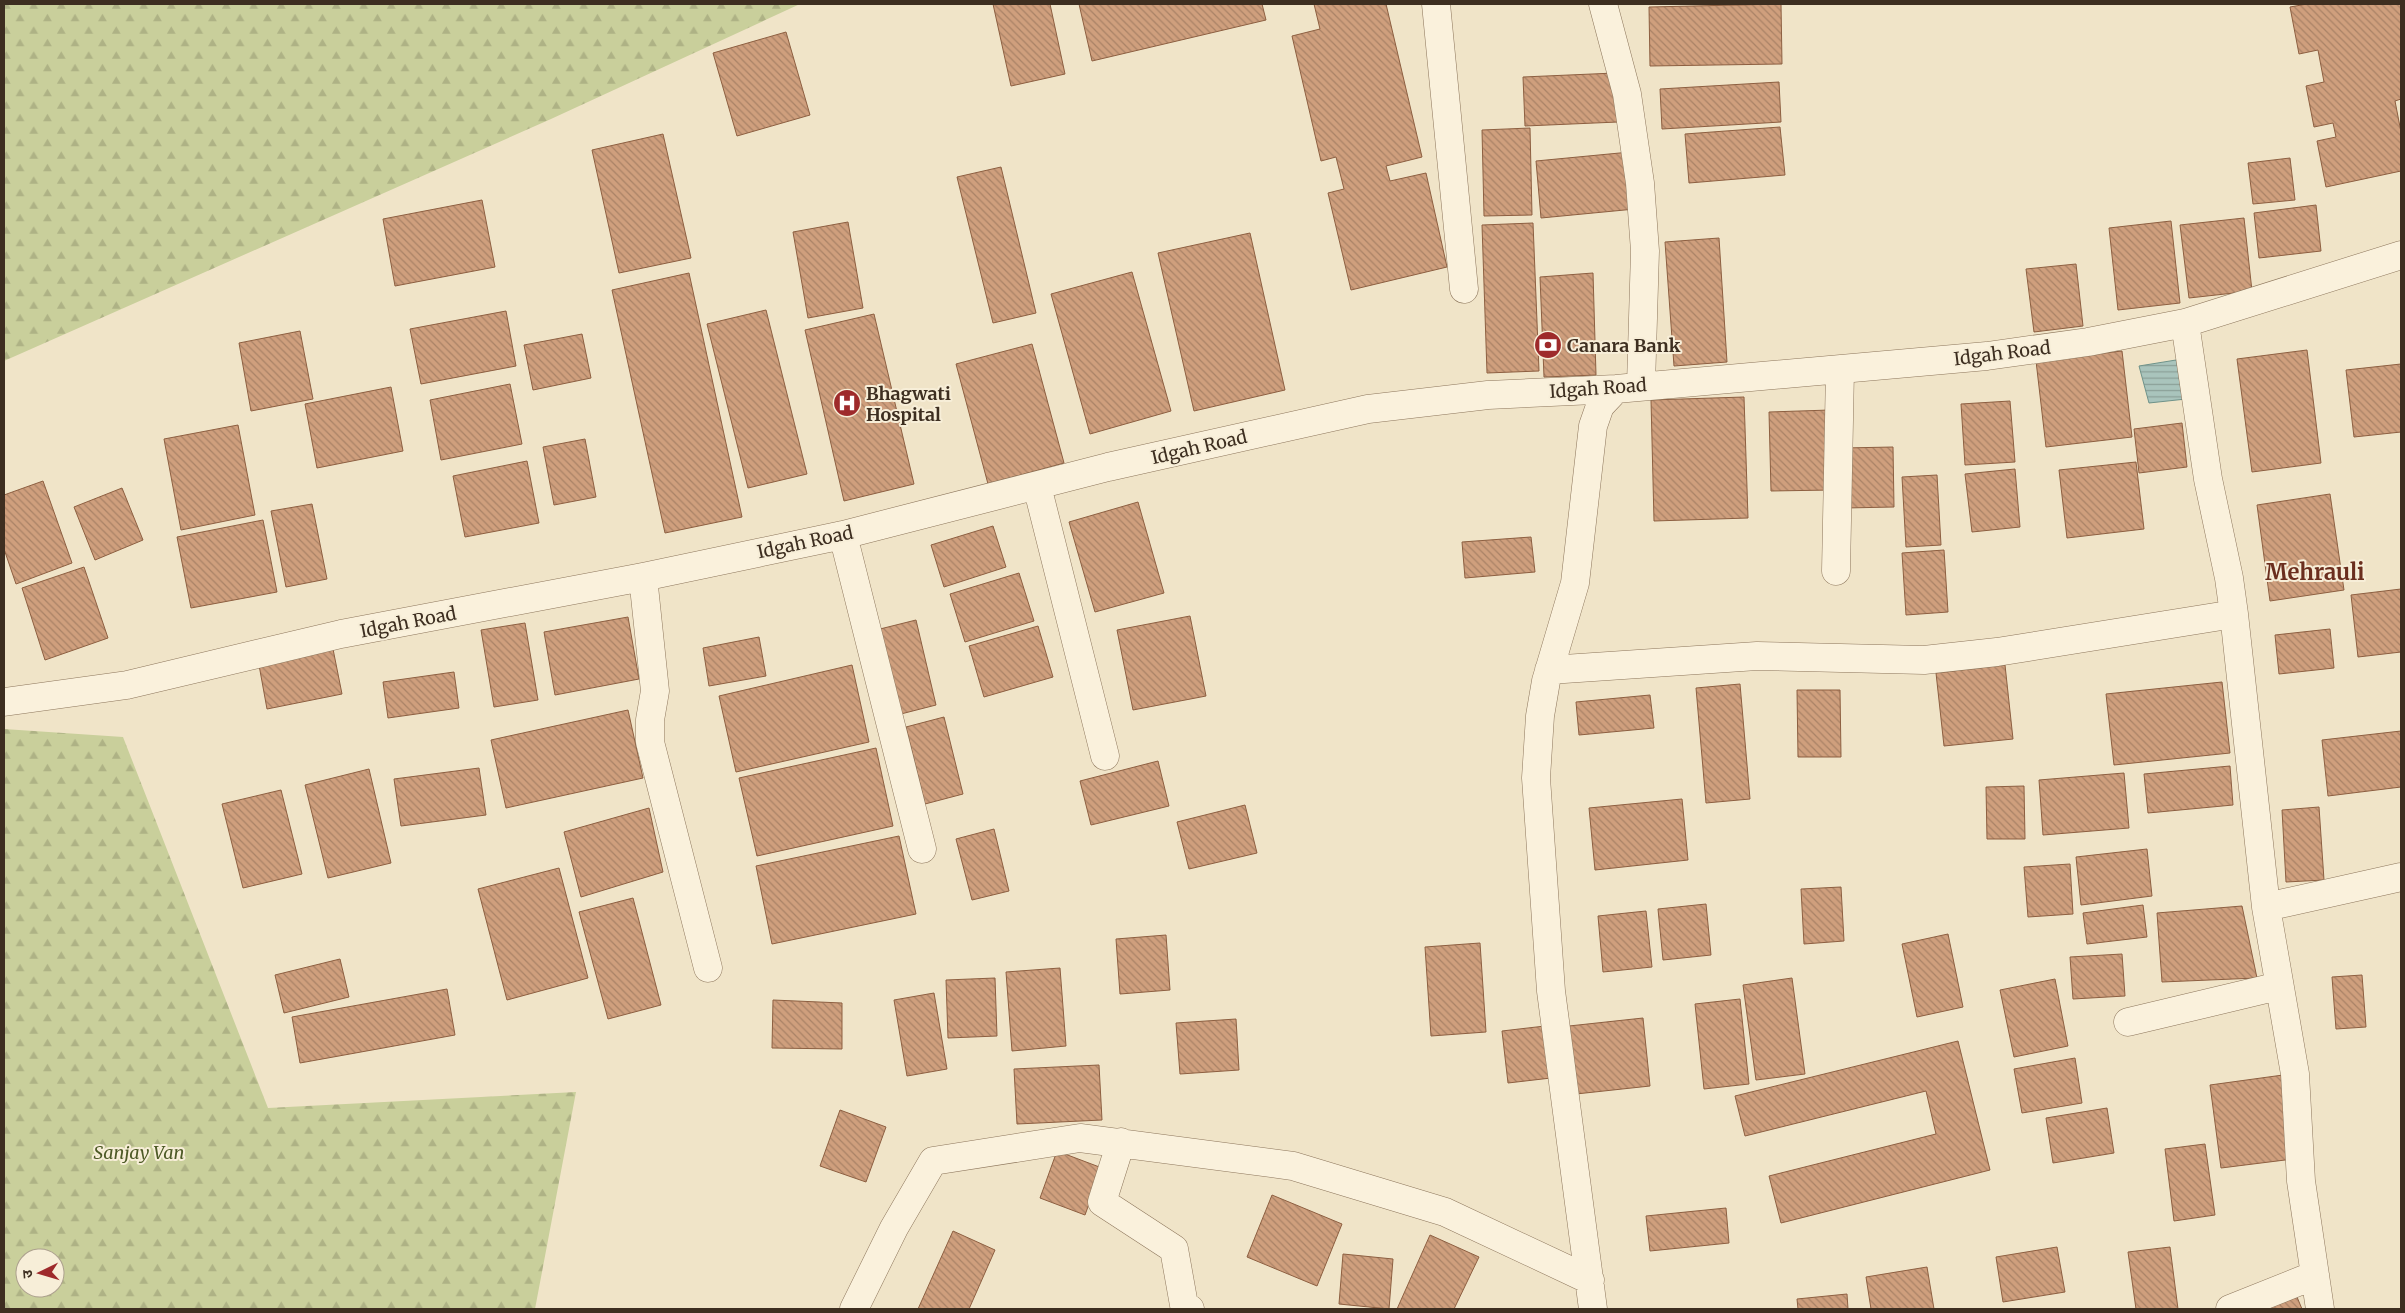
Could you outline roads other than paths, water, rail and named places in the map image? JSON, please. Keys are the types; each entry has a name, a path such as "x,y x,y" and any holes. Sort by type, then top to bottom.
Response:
{"street":[{"path":"1436,4 1464,289"},
{"path":"1593,1309 1551,991 1540,851 1537,760 1540,716 1549,670 1575,583 1593,426 1600,406 1628,387 1644,251 1640,183 1627,94 1603,4"},
{"name":"Idgah Road","path":"4,702 127,686 341,634 643,577 843,535 1108,467 1368,409 1488,395 1628,387 1840,370 1987,356 2088,342 2185,323 2401,255"},
{"path":"2185,323 2208,479 2229,578 2234,614 2266,907 2294,1074 2301,1182 2320,1309"},
{"path":"1836,571 1840,370"},
{"path":"1037,486 1105,756"},
{"path":"843,535 922,849"},
{"path":"643,577 655,691 650,720 650,742 708,968"},
{"path":"1549,670 1756,656 1924,660 2006,650 2234,614"},
{"path":"2266,907 2401,878"},
{"path":"2128,1022 2279,986"},
{"path":"854,1309 894,1228 933,1160 1080,1138 1293,1166 1445,1212 1590,1280"},
{"path":"1121,1142 1102,1202 1174,1249 1184,1305 1190,1309"},
{"path":"2230,1309 2315,1275"}],"water":[{"path":"2176,360 2186,399 2149,403 2139,366"}],"place":[{"name":"Canara Bank","path":"1548,345"},
{"name":"Bhagwati Hospital","path":"847,403"}],"district":[{"name":"Mehrauli","path":"2315,572"}],"park label":[{"name":"Sanjay Van","path":"139,1152"}]}
